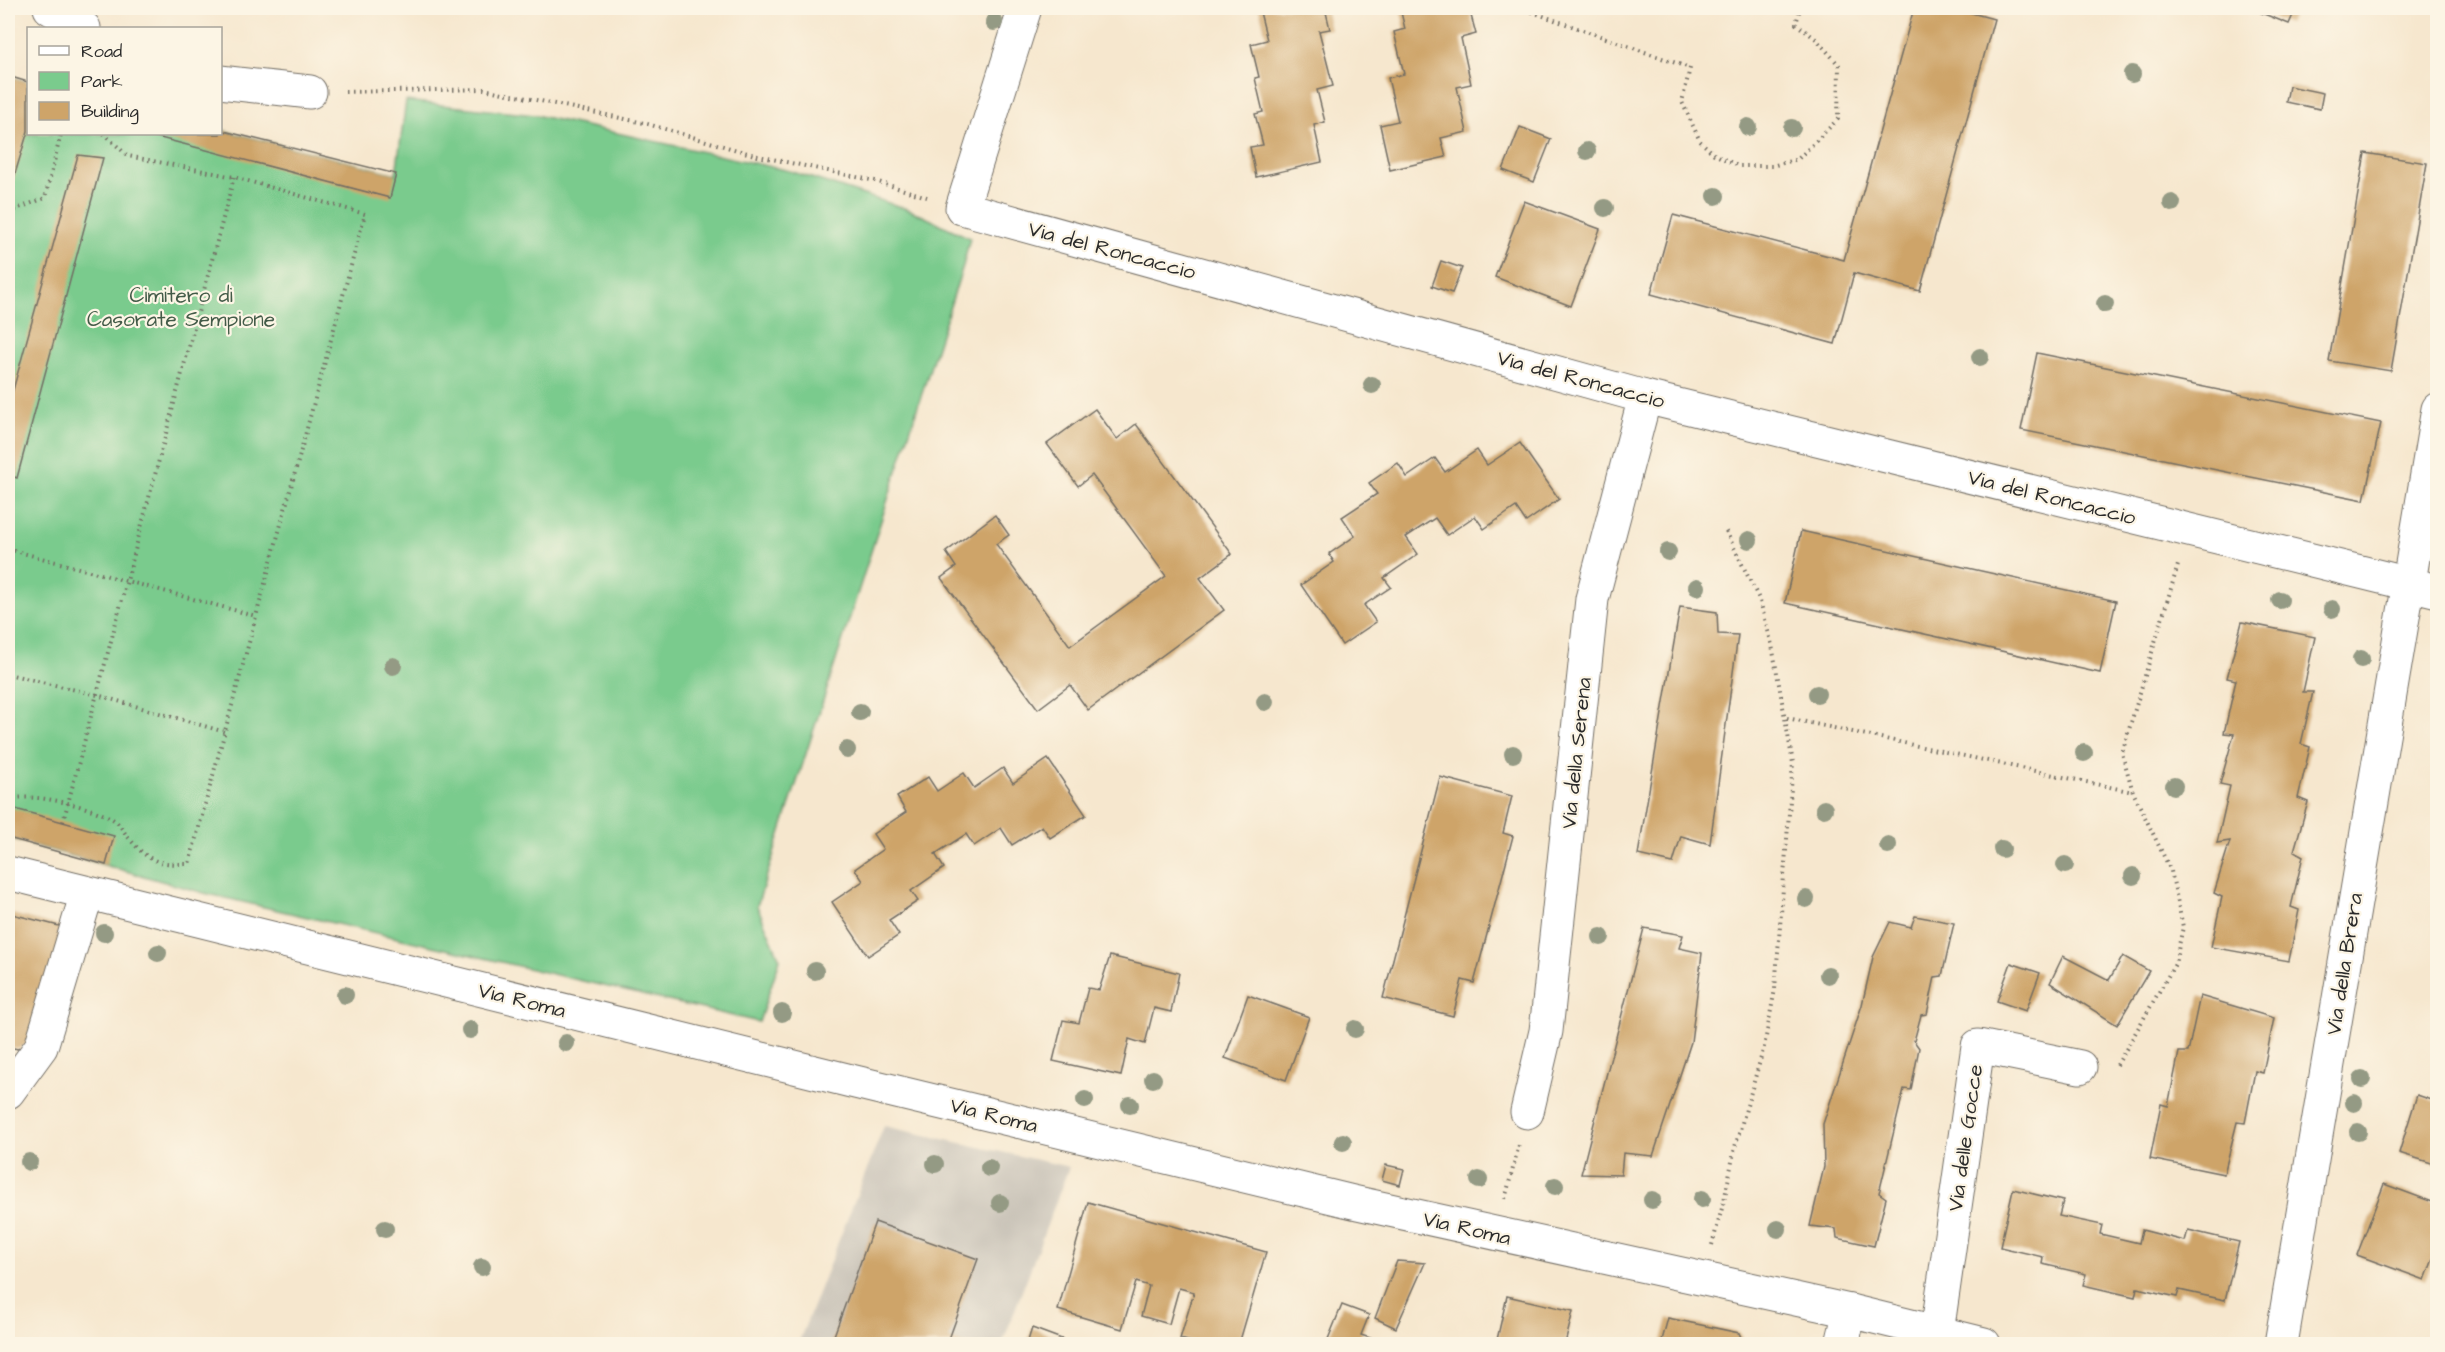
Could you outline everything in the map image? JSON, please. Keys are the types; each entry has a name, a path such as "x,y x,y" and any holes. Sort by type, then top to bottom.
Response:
{"street":[{"path":"50,8 82,27"},
{"path":"962,208 1025,8"},
{"path":"222,82 310,92"},
{"name":"Via del Roncaccio","path":"962,208 1645,397 2422,587"},
{"name":"Via della Serena","path":"1527,1112 1546,1031 1592,599 1645,397"},
{"name":"Via della Brera","path":"2281,1344 2422,587 2438,409"},
{"name":"Via Roma","path":"8,873 828,1075 1496,1234 1850,1311 1984,1344"},
{"path":"8,1092 40,1047 87,893"},
{"name":"Via delle Gocce","path":"1937,1333 1978,1046 2080,1067"},
{"path":"1842,1344 1850,1311"}],"path":[{"path":"1527,8 1529,11 1690,68 1682,102 1700,141 1714,154 1738,166 1772,166 1798,159 1838,119 1839,65 1816,39 1796,24 1800,8"},
{"path":"310,92 484,89 644,123 758,156 875,181 962,208"},
{"path":"8,233 14,210 45,198 61,135"},
{"path":"8,800 17,796 68,802 114,820 137,849 160,864 189,864 365,214 234,177 128,156 105,135"},
{"path":"63,822 234,177"},
{"path":"2114,1070 2175,964 2183,927 2171,871 2133,792 2122,753 2188,530"},
{"path":"1703,1279 1724,1201 1735,1147 1764,1047 1775,989 1793,763 1787,718 1760,601 1726,531"},
{"path":"8,549 256,616"},
{"path":"8,674 97,695 225,732"},
{"path":"1787,718 2133,792"},
{"path":"1496,1234 1527,1112"}],"shaded area":[{"path":"884,1126 1069,1167 1002,1344 798,1344"}],"green space":[{"name":"Cimitero di Casorate Sempione","path":"8,76 27,82 27,135 222,135 222,130 396,174 406,101 535,115 790,171 910,210 970,238 963,266 757,906 780,959 759,1022 204,893 8,838"}],"building":[{"path":"1259,8 1325,8 1330,29 1319,31 1333,86 1317,90 1325,122 1314,125 1322,162 1256,177 1250,147 1263,145 1255,114 1263,112 1255,78 1259,77 1251,44 1267,40"},
{"path":"1400,8 1469,8 1476,34 1461,38 1471,84 1457,87 1467,132 1441,138 1446,157 1390,170 1380,125 1398,121 1388,78 1404,74 1394,32 1405,29"},
{"path":"1914,8 1953,8 1994,19 1920,291 1854,273 1835,344 1651,294 1673,215 1844,260"},
{"path":"2249,8 2296,8 2289,24"},
{"path":"8,76 27,82 27,134 11,187 8,190"},
{"path":"2289,86 2323,93 2320,109 2286,102"},
{"path":"1520,127 1551,139 1534,182 1503,170"},
{"path":"222,130 396,174 390,198 149,135 222,135"},
{"path":"2365,153 2427,163 2391,371 2329,361"},
{"path":"78,155 103,158 17,478 8,475 8,408"},
{"path":"1524,201 1600,229 1571,306 1495,277"},
{"path":"1441,261 1462,268 1452,293 1432,286"},
{"path":"2037,353 2381,423 2364,500 2021,430"},
{"path":"1095,409 1117,439 1136,424 1232,554 1200,578 1224,610 1088,710 1070,685 1038,709 941,578 956,567 946,552 995,515 1009,535 996,544 1070,646 1166,576 1092,475 1078,486 1047,444"},
{"path":"1520,443 1559,499 1526,522 1516,507 1484,529 1475,516 1447,535 1435,518 1406,537 1418,554 1384,578 1391,587 1364,605 1376,622 1342,645 1301,585 1334,562 1329,554 1355,536 1342,517 1377,494 1369,483 1398,463 1407,477 1435,458 1445,472 1477,450 1487,465"},
{"path":"1801,531 2116,601 2100,673 1785,603"},
{"path":"1680,607 1717,612 1718,634 1738,635 1710,844 1681,836 1673,863 1638,855"},
{"path":"2242,622 2315,637 2303,692 2313,692 2301,744 2310,747 2298,798 2308,802 2294,851 2303,856 2291,907 2299,910 2289,961 2211,947 2222,897 2214,893 2230,841 2217,843 2230,786 2220,784 2234,734 2224,733 2236,680 2227,678"},
{"path":"1048,759 1086,815 1050,838 1042,826 1012,845 1001,828 974,846 966,834 935,854 944,868 911,891 918,901 889,920 899,935 868,956 832,902 863,881 855,869 883,849 873,834 906,812 897,797 928,777 937,791 964,773 974,788 1003,768 1013,783"},
{"path":"1440,777 1512,796 1503,833 1513,836 1474,983 1462,980 1453,1016 1383,998"},
{"path":"8,807 114,836 106,865 8,838"},
{"path":"8,913 67,928 35,1040 18,1049 8,1047"},
{"path":"1915,916 1954,923 1942,976 1935,977 1927,1014 1921,1015 1914,1041 1919,1048 1911,1090 1904,1089 1879,1193 1886,1198 1874,1246 1837,1238 1836,1229 1810,1226 1824,1167 1823,1124 1862,1005 1873,957 1890,922 1911,927"},
{"path":"1644,928 1683,935 1679,948 1702,953 1691,1042 1653,1156 1623,1153 1621,1175 1581,1174"},
{"path":"1110,956 1179,973 1171,1012 1154,1008 1145,1044 1129,1039 1121,1076 1053,1061 1063,1020 1079,1023 1088,988 1099,990"},
{"path":"2063,956 2109,980 2123,956 2149,971 2117,1025 2050,983"},
{"path":"2011,963 2040,973 2026,1011 1997,1001"},
{"path":"1248,995 1309,1017 1286,1080 1225,1058"},
{"path":"2200,996 2274,1018 2263,1073 2255,1071 2245,1123 2237,1122 2224,1174 2150,1159 2161,1104 2168,1106 2179,1052 2188,1052"},
{"path":"2417,1095 2438,1102 2438,1165 2399,1153"},
{"path":"1386,1165 1404,1169 1400,1185 1382,1180"},
{"path":"2384,1184 2438,1204 2438,1246 2425,1280 2357,1255"},
{"path":"2013,1189 2063,1201 2059,1216 2102,1225 2100,1234 2139,1243 2142,1230 2185,1241 2188,1230 2239,1242 2225,1300 2179,1290 2177,1297 2137,1288 2135,1297 2083,1285 2086,1274 2042,1264 2043,1257 2000,1247"},
{"path":"1088,1202 1266,1252 1239,1344 1200,1344 1180,1339 1194,1292 1179,1288 1169,1324 1141,1316 1149,1286 1136,1282 1122,1329 1058,1310"},
{"path":"875,1222 978,1259 949,1339 963,1344 831,1344"},
{"path":"1397,1261 1425,1263 1396,1328 1375,1318"},
{"path":"1507,1296 1573,1311 1565,1344 1496,1344"},
{"path":"1342,1305 1369,1315 1361,1335 1376,1340 1374,1344 1326,1344"},
{"path":"1668,1318 1739,1333 1744,1344 1661,1344"},
{"path":"1032,1328 1075,1344 1027,1344"}]}
